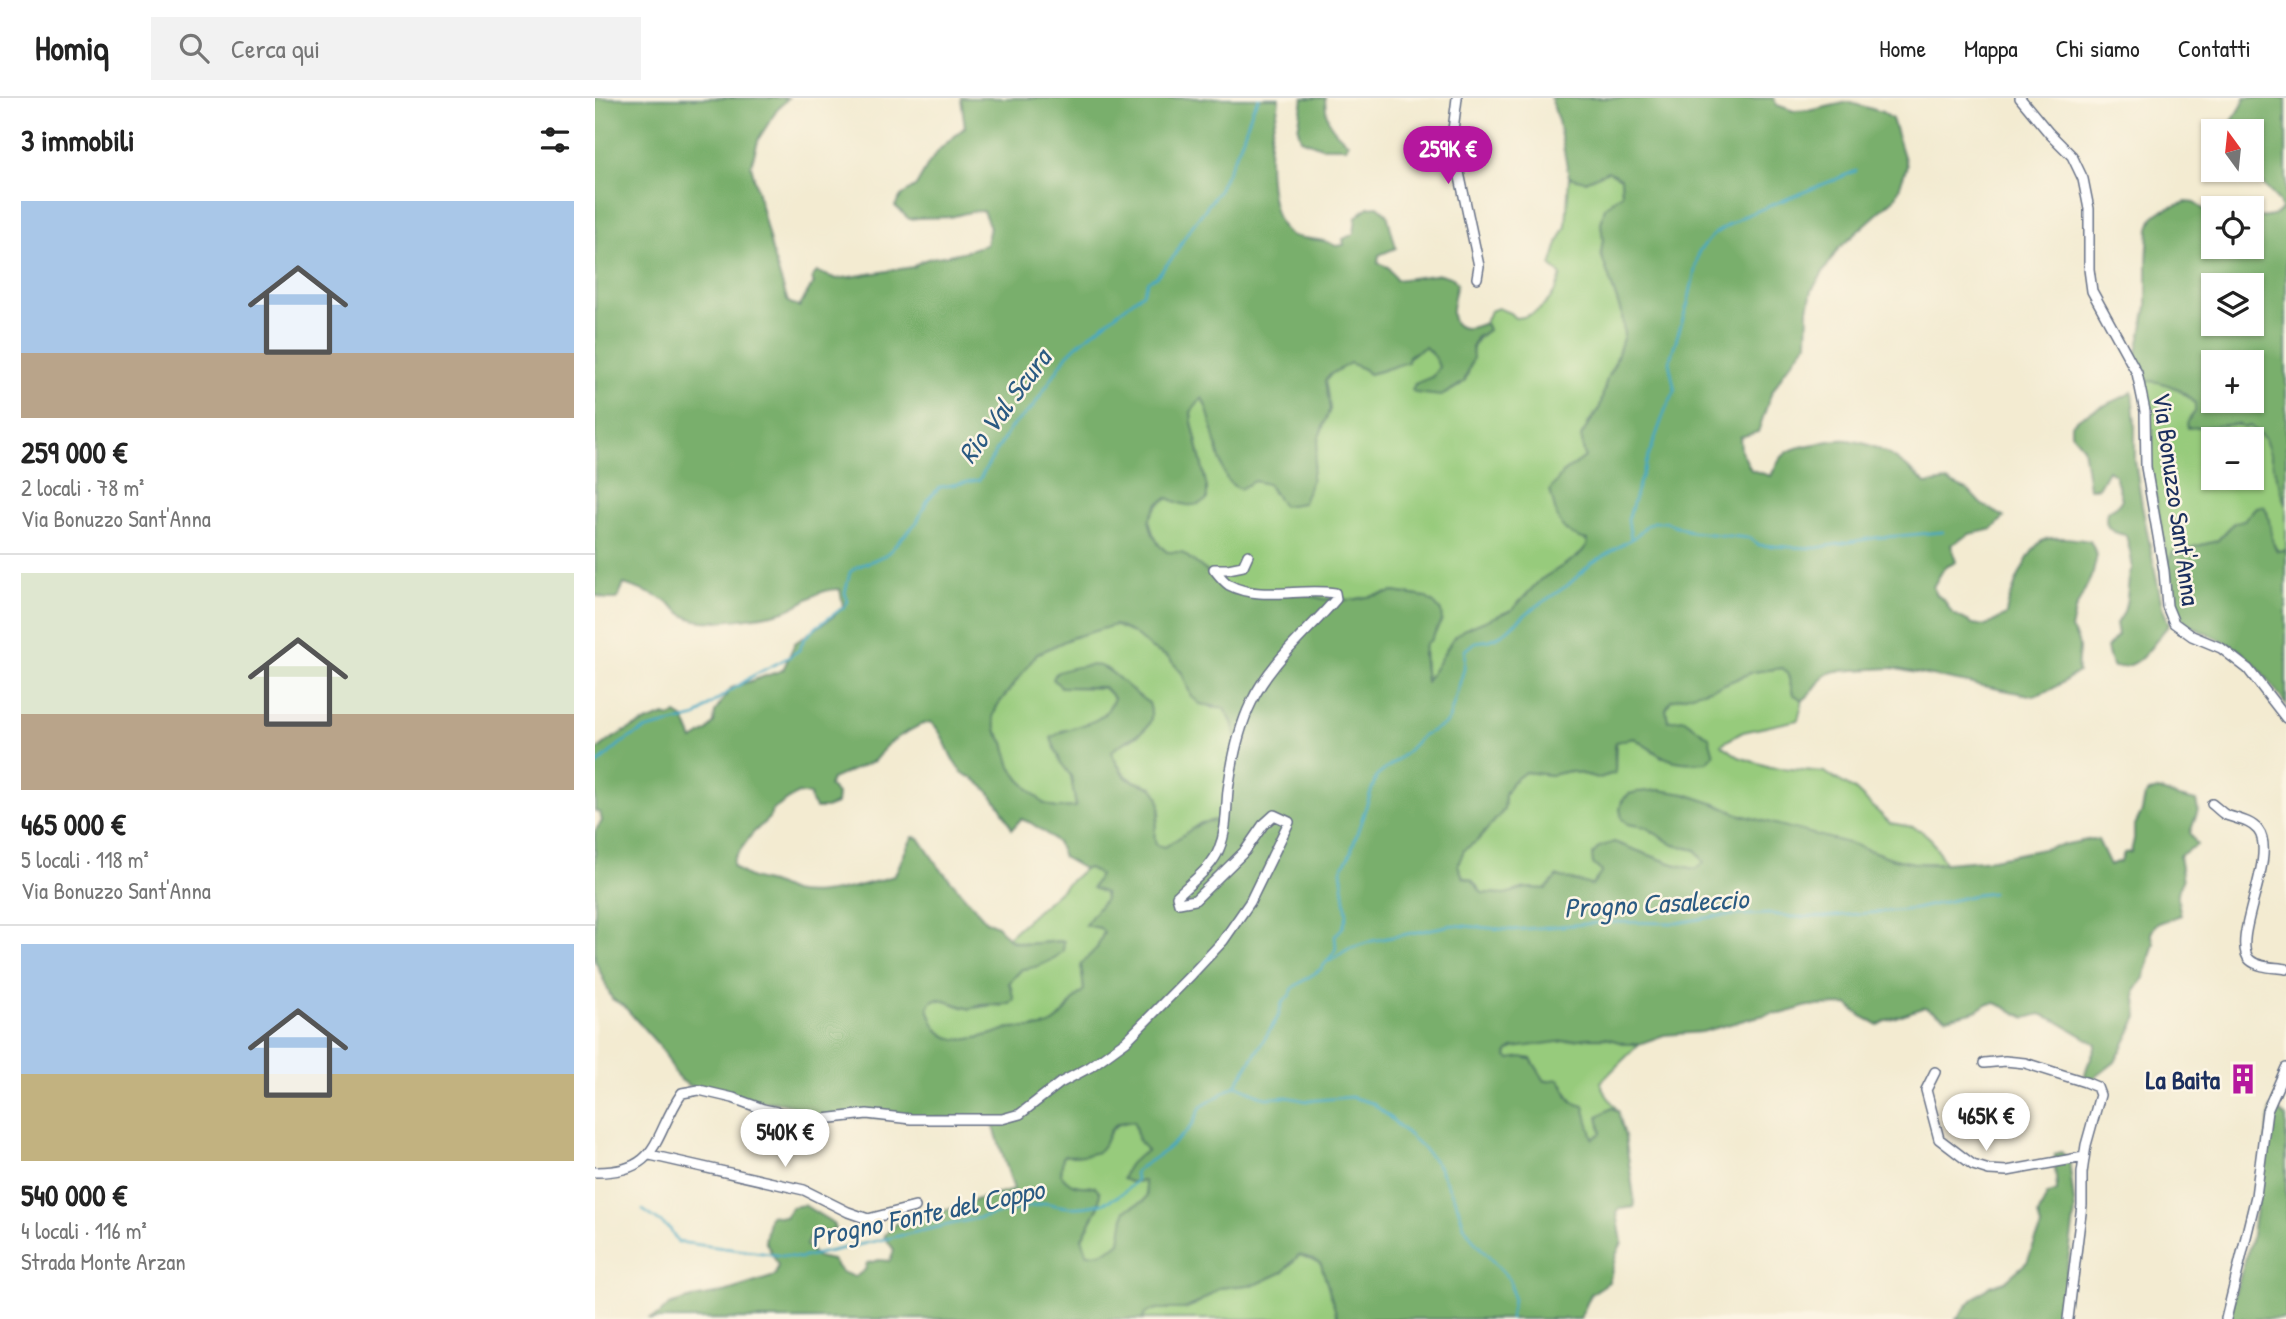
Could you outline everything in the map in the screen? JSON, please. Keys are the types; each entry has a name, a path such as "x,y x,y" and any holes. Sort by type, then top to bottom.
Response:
{"street":[{"path":"1457,98 1453,130 1454,149 1479,266 1477,278"},
{"name":"Via Bonuzzo Sant'Anna","path":"2020,98 2072,156 2083,179 2089,209 2089,269 2092,291 2137,373 2145,411 2146,467 2164,571 2167,606 2174,623 2192,636 2221,648 2248,669 2286,718"},
{"path":"595,1172 632,1166 650,1155 682,1093 699,1090 763,1109 815,1120 867,1114 911,1119 1002,1119 1020,1114 1060,1083 1090,1067 1126,1041 1223,941 1250,902 1289,822 1274,815 1263,825 1245,851 1195,900 1179,903 1177,896 1207,868 1219,850 1226,826 1232,764 1252,700 1286,652 1336,599 1335,593 1322,590 1253,593 1227,584 1214,569 1243,566 1248,555"},
{"path":"2212,804 2223,813 2258,829 2263,850 2243,943 2245,953 2249,960 2258,965 2286,969"},
{"path":"1984,1063 2005,1060 2025,1063 2097,1087 2100,1095 2084,1157 2082,1205 2068,1319"},
{"path":"2226,1319 2256,1196 2267,1111 2286,1068"},
{"path":"1935,1072 1926,1090 1939,1139 1972,1165 2007,1171 2084,1157"},
{"path":"650,1155 804,1190 868,1219 915,1207"}],"green space":[{"path":"595,98 788,98 759,138 751,165 774,259 788,302 799,307 814,284 812,277 817,272 837,279 913,267 928,259 986,245 990,227 983,211 949,217 909,219 895,206 901,196 916,186 940,149 965,127 961,98 1279,98 1270,141 1270,185 1277,215 1289,234 1336,246 1344,245 1343,239 1354,234 1356,217 1368,207 1378,206 1387,214 1396,248 1379,255 1378,263 1388,267 1396,280 1441,274 1453,278 1457,284 1452,311 1455,323 1467,328 1485,323 1488,330 1476,338 1472,348 1473,358 1464,382 1441,396 1416,393 1412,390 1415,384 1432,377 1439,367 1435,357 1425,347 1409,356 1408,362 1369,374 1350,363 1331,374 1325,381 1330,409 1319,437 1311,481 1303,503 1283,506 1268,484 1254,481 1240,489 1230,483 1223,469 1202,398 1191,412 1207,488 1207,500 1187,505 1168,498 1158,503 1149,520 1159,545 1167,552 1181,552 1229,588 1304,594 1323,599 1351,600 1394,592 1425,597 1441,611 1442,620 1431,640 1425,644 1423,654 1426,682 1453,639 1463,630 1512,610 1540,580 1577,557 1587,546 1587,540 1570,533 1560,522 1550,490 1563,473 1585,457 1581,436 1600,407 1607,378 1624,335 1622,315 1601,254 1601,224 1605,207 1622,194 1621,178 1608,171 1585,181 1569,177 1551,98 1773,98 1777,105 1794,111 1813,110 1848,102 1882,112 1892,119 1907,166 1896,197 1838,249 1812,290 1808,309 1807,343 1771,394 1758,432 1740,437 1741,450 1751,470 1771,476 1782,456 1792,450 1835,440 1858,442 1890,455 1926,484 1947,481 1969,491 1981,504 2004,517 1993,529 1970,534 1951,545 1956,562 1944,568 1933,587 1952,613 1973,624 1986,626 2006,615 2020,572 2040,543 2056,538 2090,541 2097,555 2093,573 2075,610 2071,629 2079,647 2078,672 2052,689 2034,696 1891,668 1836,671 1825,676 1803,700 1793,694 1788,675 1783,668 1753,672 1720,686 1671,700 1666,709 1668,721 1683,719 1709,737 1714,755 1707,762 1668,759 1634,738 1616,742 1615,773 1599,778 1569,771 1551,775 1525,772 1512,782 1505,794 1504,810 1477,841 1464,850 1458,865 1463,877 1472,880 1482,893 1505,894 1526,888 1546,889 1557,876 1592,885 1602,872 1593,864 1592,855 1599,847 1614,842 1673,864 1695,869 1704,863 1696,850 1674,845 1645,827 1628,824 1622,819 1620,809 1629,794 1660,790 1685,794 1741,815 1914,863 1993,859 2092,839 2098,840 2110,865 2121,861 2124,853 2131,852 2134,827 2142,811 2145,796 2149,792 2159,790 2196,801 2198,810 2190,833 2197,845 2179,856 2183,881 2178,893 2181,915 2156,924 2151,933 2154,943 2144,978 2135,991 2138,1017 2115,1062 2093,1079 2085,1076 2096,1044 2055,1020 2040,1014 2026,1018 1996,1003 1947,1018 1925,1007 1878,1025 1848,1005 1808,1006 1702,1032 1664,1035 1639,1044 1626,1044 1606,1038 1587,1038 1513,1048 1508,1051 1507,1057 1510,1059 1531,1059 1545,1081 1559,1079 1572,1102 1584,1106 1593,1139 1601,1133 1598,1116 1612,1108 1618,1111 1625,1136 1635,1204 1634,1207 1620,1209 1617,1213 1622,1242 1609,1282 1591,1294 1580,1319 1338,1319 1321,1264 1299,1255 1283,1272 1257,1284 1220,1288 1184,1309 1156,1309 1146,1313 1142,1319 648,1319 659,1315 669,1305 721,1293 775,1276 778,1265 765,1241 770,1215 785,1217 792,1207 804,1205 833,1223 835,1230 810,1236 806,1245 817,1257 832,1260 841,1272 855,1277 865,1270 867,1263 890,1261 894,1250 884,1236 896,1223 1014,1190 991,1118 820,1117 804,1109 781,1103 752,1101 688,1085 677,1077 663,1050 624,1006 612,999 595,960 595,831 602,821 600,813 595,811 595,752 619,734 665,715 670,717 676,714 684,719 693,740 714,723 715,712 731,688 783,670 795,643 834,616 843,606 840,589 816,594 781,612 704,621 687,617 664,600 624,584 617,599 595,595","holes":["1115,625 1133,633 1152,649 1168,657 1182,673 1191,696 1200,704 1224,708 1232,722 1238,745 1221,823 1215,820 1201,823 1165,847 1156,845 1155,832 1160,808 1156,792 1126,777 1111,752 1146,728 1151,713 1149,703 1111,672 1096,665 1084,666 1056,673 1053,679 1061,687 1104,687 1114,698 1109,708 1095,720 1051,738 1061,763 1071,776 1076,807 1056,808 1043,803 1019,779 1011,767 993,717 997,706 1037,654 1071,638","931,722 936,727 958,768 988,791 1012,829 1021,819 1031,823 1058,844 1063,857 1099,875 1092,888 1105,893 1105,899 1085,925 1100,928 1104,932 1097,948 1081,964 1084,990 1059,1019 1050,1025 1039,1028 1010,1028 963,1040 945,1036 938,1030 928,1007 932,1001 940,999 970,1009 981,1005 1010,1004 1014,999 1009,983 1022,969 1039,966 1058,955 1063,951 1064,941 1026,944 1011,941 997,926 986,921 938,866 919,838 913,837 894,876 816,894 792,892 751,877 733,865 734,859 752,834 769,818 773,810 798,793 810,795 816,808 836,804 837,794 829,786 832,779 874,761 887,745 920,725","1134,1121 1138,1139 1147,1151 1131,1162 1123,1179 1130,1182 1144,1181 1147,1195 1144,1201 1125,1210 1120,1242 1105,1251 1087,1254 1082,1238 1099,1206 1100,1192 1095,1186 1068,1182 1061,1174 1063,1156 1084,1155 1101,1150 1111,1130 1119,1123"]},
{"path":"1303,98 1325,98 1330,124 1348,143 1346,147 1321,147 1301,139 1298,129"},
{"path":"2245,98 2286,98 2286,506 2264,438 2264,427 2244,427 2239,424 2188,428 2187,423 2195,412 2195,403 2171,386 2143,381 2135,360 2147,307 2149,228 2153,217 2161,211 2186,202 2194,203 2201,208 2201,259 2264,259 2264,217 2272,216 2281,209 2279,201 2261,182 2265,182 2265,119 2233,119"},
{"path":"1608,171 1621,177 1622,194 1605,207 1601,224 1601,254 1622,315 1624,335 1607,378 1600,407 1588,423 1582,445 1585,457 1563,473 1579,538 1588,540 1587,546 1577,557 1540,580 1512,610 1463,630 1426,683 1425,597 1394,592 1351,600 1323,599 1304,594 1229,588 1181,552 1167,552 1159,545 1149,520 1158,505 1172,496 1207,488 1191,412 1202,398 1210,414 1225,474 1268,484 1273,493 1307,494 1319,437 1330,409 1325,381 1331,374 1350,363 1369,374 1384,370 1425,347 1435,357 1439,367 1432,377 1415,384 1441,396 1461,385 1468,372 1473,347 1488,330 1485,323 1490,311 1498,308 1515,318 1524,317 1539,310 1555,291 1561,275 1551,266 1566,226 1569,177 1585,181"},
{"path":"2143,381 2171,386 2195,403 2195,412 2189,419 2204,427 2201,427 2201,490 2264,490 2264,438 2286,506 2286,550 2278,551 2271,541 2267,511 2256,507 2244,521 2234,523 2217,541 2173,552 2168,564 2149,460"},
{"path":"2132,392 2135,461 2142,506 2162,606 2169,625 2139,660 2124,667 2114,667 2107,648 2118,635 2116,623 2126,606 2132,567 2126,535 2110,529 2106,518 2107,512 2122,499 2115,475 2108,470 2098,488 2089,488 2083,447 2071,433 2071,425 2084,415"},
{"path":"2220,424 2251,427 2204,427"},
{"path":"2264,506 2277,551 2286,550 2286,705 2264,676 2239,650 2198,630 2183,619 2178,612 2168,564 2173,552 2217,541 2234,523 2244,520 2256,507"},
{"path":"1114,625 1133,633 1152,649 1168,657 1182,673 1191,696 1213,708 1224,708 1232,722 1238,745 1221,823 1201,823 1165,847 1156,845 1155,841 1155,829 1160,813 1153,787 1127,776 1111,752 1146,728 1151,713 1149,703 1115,676 1061,687 1104,688 1114,698 1100,718 1086,725 1061,731 1061,762 1071,776 1076,807 1056,808 1043,804 1019,779 1011,767 993,717 997,706 1037,654 1071,638"},
{"path":"1783,668 1788,675 1793,694 1803,700 1798,720 1743,732 1721,744 1739,757 1770,767 1824,772 1855,790 1890,823 1922,831 1931,839 1945,863 1914,863 1894,859 1855,845 1781,827 1728,811 1715,804 1660,790 1629,794 1622,800 1620,809 1628,824 1645,827 1674,845 1696,850 1704,863 1695,869 1673,864 1614,842 1602,872 1592,885 1578,882 1546,889 1526,888 1506,894 1482,893 1472,880 1463,877 1457,865 1464,850 1477,841 1504,810 1505,794 1512,782 1525,772 1551,775 1569,771 1599,778 1615,773 1616,742 1634,738 1662,757 1668,721 1666,709 1671,700 1753,672"},
{"path":"1089,868 1099,875 1105,899 1085,925 1100,928 1104,932 1097,948 1081,964 1084,990 1062,1015 1045,1027 1010,1028 963,1040 945,1036 938,1030 928,1007 932,1000 970,1008 1002,1006 1012,990 1009,983 1022,969 1030,968 1058,941 1025,943 1008,937 1084,869"},
{"path":"1606,1038 1626,1044 1639,1044 1601,1082 1603,1090 1618,1111 1612,1109 1601,1133 1594,1140 1563,1084 1545,1081 1531,1059 1510,1060 1507,1057 1508,1051 1528,1044"},
{"path":"2271,1108 2276,1108 2286,1117 2286,1319 2227,1319 2251,1241"},
{"path":"1134,1121 1138,1139 1148,1151 1130,1182 1144,1181 1147,1195 1144,1201 1126,1210 1121,1242 1105,1251 1087,1254 1082,1238 1099,1206 1095,1186 1068,1182 1061,1174 1063,1156 1077,1156 1104,1145 1115,1127"},
{"path":"2061,1152 2069,1159 2075,1211 2060,1319 1956,1319 1972,1300 1990,1286 2005,1281 2027,1262 2041,1227 2038,1215 2047,1195 2057,1191 2054,1163 2055,1154"},
{"path":"1299,1255 1321,1264 1338,1319 1142,1319 1146,1313 1156,1309 1184,1309 1220,1288 1257,1284 1283,1272"}],"waterway":[{"name":"Rio Val Scura","path":"595,766 620,744 638,733 696,717 754,675 799,650 804,639 815,628 845,606 848,601 845,593 850,572 886,555 917,522 928,499 940,487 979,480 1011,427 1033,407 1067,355 1143,293 1148,281 1156,277 1175,255 1187,233 1218,192 1259,98"},
{"path":"1631,539 1628,520 1666,408 1675,391 1669,362 1688,303 1699,251 1714,234 1742,217 1856,171"},
{"name":"Progno Fonte del Coppo","path":"643,1210 670,1229 678,1242 800,1258 1046,1203 1083,1207 1106,1202 1127,1189 1136,1180 1135,1172 1138,1169 1186,1132 1201,1107 1236,1085 1278,1017 1282,1003 1294,987 1321,969 1333,954 1336,948 1335,936 1343,927 1347,915 1341,870 1350,854 1376,777 1422,736 1449,719 1464,669 1465,650 1475,642 1501,635 1568,585 1592,563 1636,536 1653,522 1666,522 1692,532 1749,538 1759,545 1816,548 1873,538 1943,532"},
{"name":"Progno Casaleccio","path":"1330,961 1348,949 1372,941 1452,925 1512,930 1609,922 1677,923 1717,916 1772,914 1823,917 1915,909 1992,893"},
{"path":"1236,1085 1266,1098 1287,1097 1307,1101 1351,1097 1372,1103 1387,1115 1424,1149 1438,1166 1457,1204 1464,1226 1474,1241 1510,1280 1513,1298 1510,1319"}],"place":[{"name":"La Baita","path":"2243,1079"}]}
